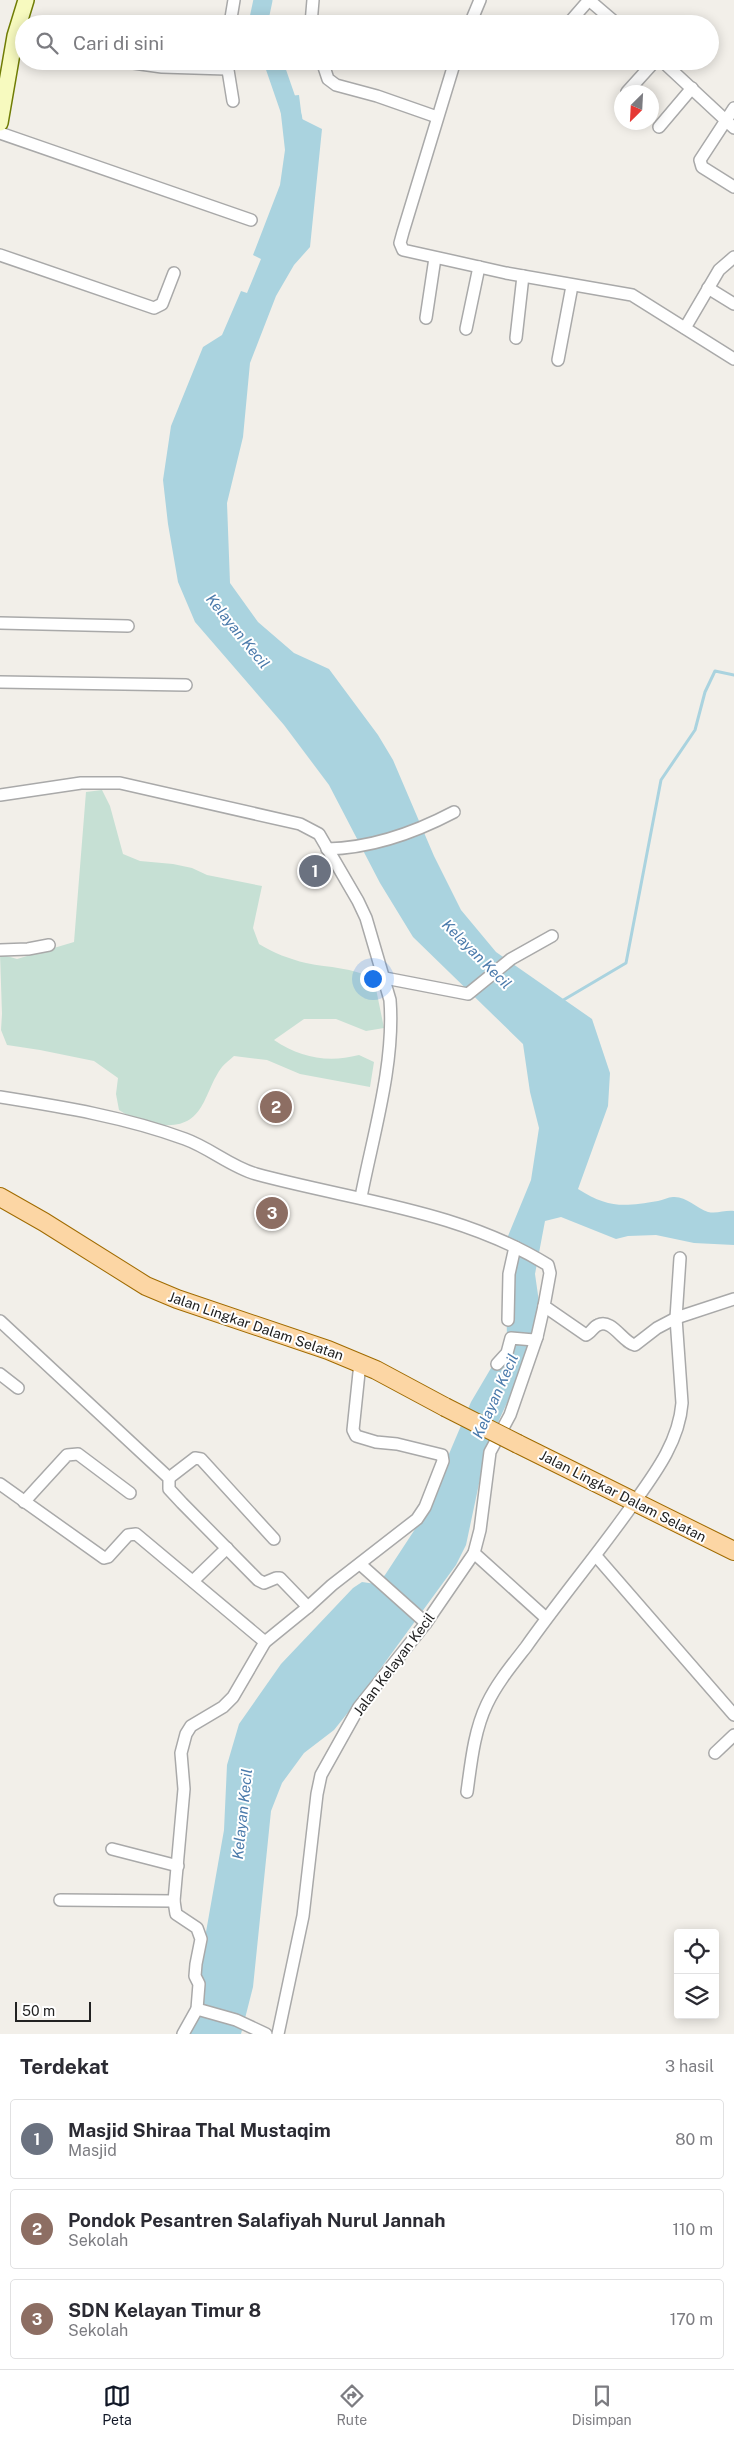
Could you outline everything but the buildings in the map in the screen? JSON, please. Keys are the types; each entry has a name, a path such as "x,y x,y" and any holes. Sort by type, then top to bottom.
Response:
{"main road":[{"name":"Jalan Lingkar Dalam Selatan","path":"0,1197 44,1222 146,1286 177,1299 277,1331 360,1363 734,1551"}],"street":[{"path":"23,15 26,0"},
{"path":"232,15 234,0"},
{"path":"312,15 313,0"},
{"path":"474,15 480,0"},
{"path":"576,15 589,0 606,15"},
{"path":"0,122 4,70 15,46"},
{"path":"228,70 234,101"},
{"path":"325,70 328,80 336,86 377,96 437,117"},
{"path":"452,70 400,243 404,250 572,286 632,295 734,359"},
{"path":"634,85 647,70"},
{"path":"672,70 734,128"},
{"path":"659,127 692,88"},
{"path":"734,108 700,160 702,168 734,187"},
{"path":"0,134 251,220"},
{"path":"0,255 154,308 162,304 174,273"},
{"path":"685,328 719,270 734,257"},
{"path":"426,318 435,258"},
{"path":"466,330 479,267"},
{"path":"516,338 523,276"},
{"path":"558,360 572,286"},
{"path":"708,288 734,304"},
{"path":"0,623 128,626"},
{"path":"0,682 186,685"},
{"path":"0,795 81,783 132,785 300,824 319,834 366,918 385,978 391,1014 385,1078 361,1197"},
{"path":"327,849 346,849 418,830 454,812"},
{"path":"385,978 462,994 472,993 511,959 552,936"},
{"path":"0,950 28,949 49,945"},
{"path":"0,1097 103,1115 156,1129 209,1148 253,1173 361,1197 456,1223 515,1247 509,1274 508,1320"},
{"name":"Jalan Kelayan Kecil","path":"280,2033 303,1916 316,1794 321,1775 359,1707 474,1553 480,1530 490,1452 510,1414 535,1338 544,1306 550,1269 548,1265 537,1258 515,1247"},
{"path":"467,1792 476,1738 487,1704 546,1618 596,1556 635,1502 671,1446 681,1414 676,1318 680,1258"},
{"path":"544,1306 584,1334 588,1335 597,1325 605,1324 633,1345 676,1318 734,1299"},
{"path":"0,1321 169,1478 169,1489 258,1580 264,1583 280,1578 308,1607"},
{"path":"497,1364 507,1353 511,1338 535,1338"},
{"path":"183,2034 198,2009 200,1984 195,1976 201,1939 201,1933 197,1928 176,1914 174,1901 184,1789 181,1753 186,1734 191,1726 223,1707 233,1697 265,1642 308,1607 332,1584 420,1516 444,1458 442,1455 396,1444 376,1442 356,1436 353,1430 360,1363"},
{"path":"0,1374 18,1388"},
{"path":"24,1502 67,1455 74,1453 78,1454 130,1493"},
{"path":"169,1478 195,1458 201,1459 274,1539"},
{"path":"0,1484 104,1558 108,1557 128,1535 136,1534 265,1642"},
{"path":"193,1581 227,1548"},
{"path":"474,1553 546,1618"},
{"path":"596,1556 734,1715"},
{"path":"360,1564 424,1622"},
{"path":"715,1753 734,1735"},
{"path":"112,1849 178,1866"},
{"path":"60,1900 174,1901"},
{"path":"198,2009 245,2023 266,2034"}],"green space":[{"path":"102,790 110,806 123,854 140,861 173,864 192,868 207,875 262,886 253,928 259,944 294,960 349,970 374,979 384,1028 366,1031 336,1019 304,1019 274,1040 305,1055 336,1059 359,1055 374,1062 370,1087 300,1074 267,1060 234,1056 222,1067 196,1115 188,1121 177,1124 150,1124 119,1110 116,1094 118,1078 94,1061 7,1045 1,1030 0,954 17,959 74,942 86,792"}],"water":[{"path":"299,95 302,119 322,129 310,247 294,265 276,296 250,363 243,437 227,503 230,583 258,622 294,653 329,669 378,735 393,760 434,856 461,910 496,952 592,1019 610,1073 608,1106 578,1189 607,1203 625,1205 678,1197 708,1212 734,1211 734,1245 694,1243 656,1235 628,1236 616,1239 561,1217 545,1221 535,1274 540,1309 518,1379 487,1446 466,1545 456,1565 354,1705 334,1730 304,1753 282,1783 271,1811 253,1987 241,2034 188,2034 224,1830 227,1765 239,1724 281,1664 353,1588 362,1582 376,1584 385,1575 421,1520 471,1402 507,1341 506,1280 511,1254 506,1241 531,1180 539,1128 530,1092 523,1044 413,937 380,883 329,785 284,725 195,622 178,582 163,480 171,426 203,347 222,335 241,291 247,293 261,259 253,255 280,185 285,150 279,97"}],"waterway":[{"name":"Kelayan Kecil","path":"260,15 263,0"},
{"name":"Kelayan Kecil","path":"276,70 293,119"},
{"path":"560,1002 626,963 661,780 695,730 705,692 715,671 734,675"}],"place":[{"name":"Masjid Shiraa Thal Mustaqim","path":"315,871"},
{"name":"Pondok Pesantren Salafiyah Nurul Jannah","path":"276,1107"},
{"name":"SDN Kelayan Timur 8","path":"272,1213"}]}
